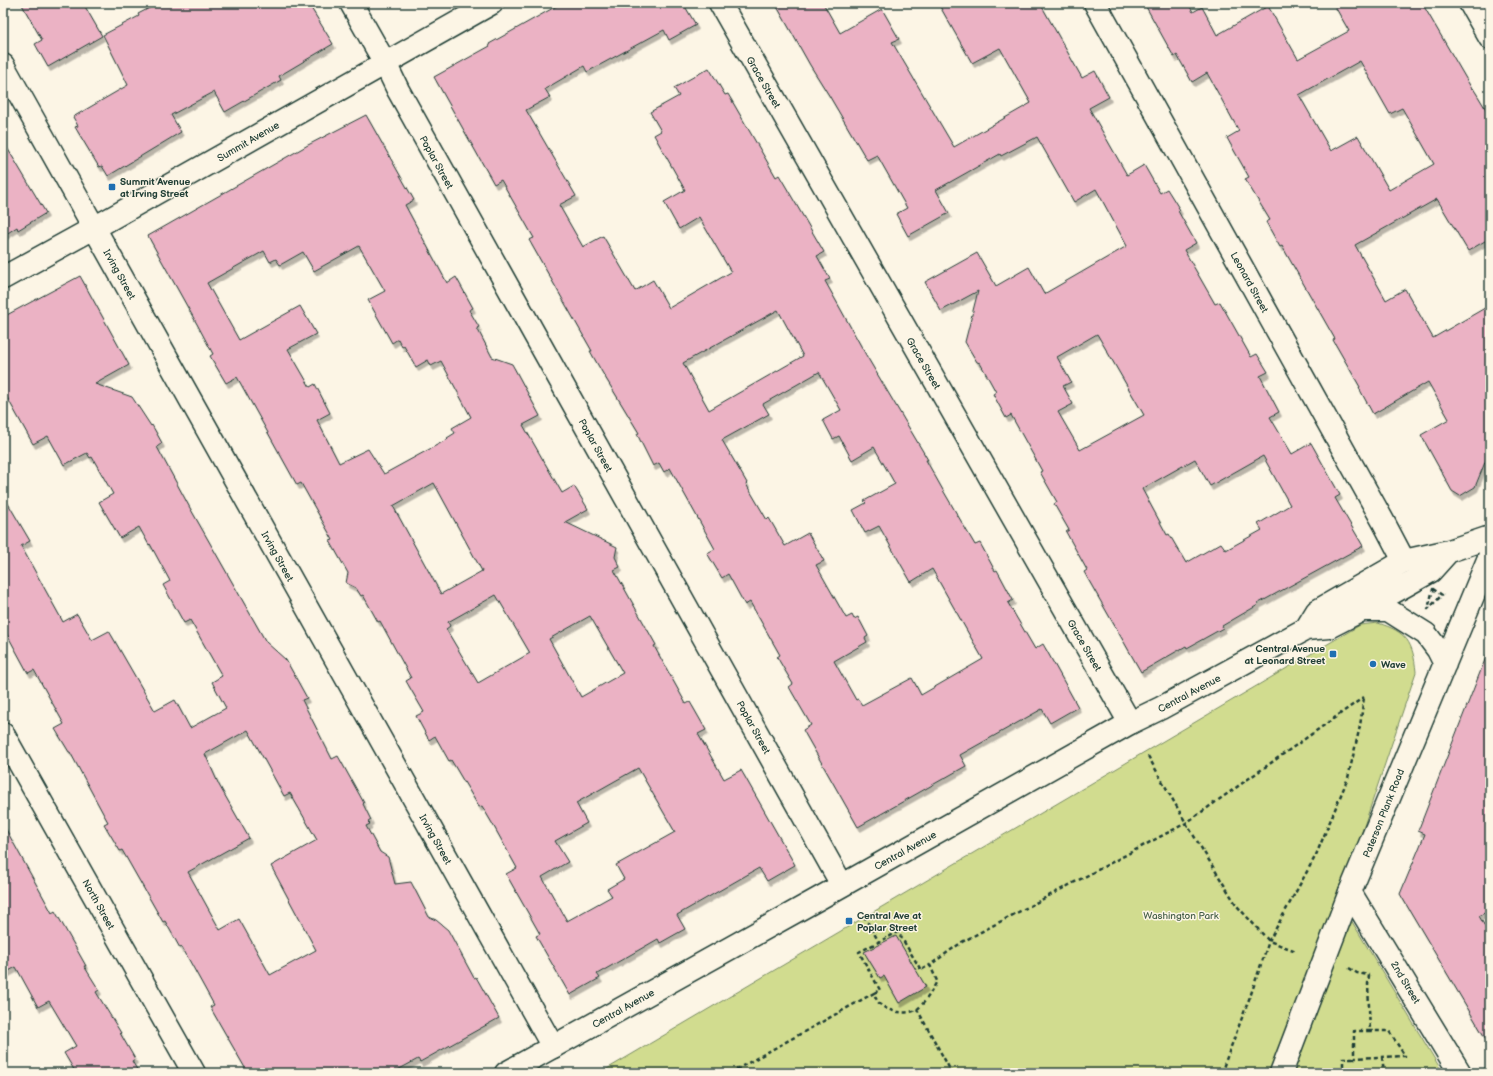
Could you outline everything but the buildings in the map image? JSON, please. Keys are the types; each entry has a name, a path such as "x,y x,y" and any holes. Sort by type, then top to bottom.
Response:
{"street":[{"name":"Poplar Street","path":"351,3 385,63 401,97 842,885"},
{"name":"Summit Avenue","path":"3,278 492,3"},
{"name":"Grace Street","path":"720,3 1130,723"},
{"name":"Leonard Street","path":"1095,3 1404,561"},
{"path":"1470,3 1490,38"},
{"name":"Irving Street","path":"3,65 553,1047"},
{"name":"Central Avenue","path":"1306,629 1317,611 1404,561 1449,551 1490,537"},
{"name":"Central Avenue","path":"506,1073 1130,723 1161,708 1306,629 1329,627 1362,610 1431,571 1449,551"},
{"name":"Paterson Plank Road","path":"1280,1073 1350,892 1490,556"},
{"path":"1362,610 1388,610 1426,634 1438,650 1445,664"},
{"name":"North Street","path":"3,734 194,1073"},
{"name":"2nd Street","path":"1350,892 1460,1073"}],"path":[{"path":"1428,609 1442,595"},
{"path":"730,1073 880,990 859,952 898,932 921,970 962,942 1186,823 1364,697 1360,726 1348,778 1316,855 1269,941 1221,1073"},
{"path":"1148,756 1186,823 1237,906 1269,941 1296,951"},
{"path":"864,916 879,942"},
{"path":"874,993 880,1004 893,1011 906,1012 917,1009 930,994 937,982 930,965"},
{"path":"1347,966 1357,973 1369,975 1370,1030"},
{"path":"917,1009 952,1073"},
{"path":"1343,1073 1343,1058 1354,1058 1405,1056 1389,1031 1370,1030 1354,1031 1354,1058"},
{"path":"1382,1057 1384,1073"}],"green space":[{"name":"Washington Park","path":"1378,623 1396,630 1407,640 1413,653 1416,672 1339,900 1443,1073 600,1073 1360,625"}],"place":[{"name":"Summit Avenue at Irving Street","path":"112,187"},
{"name":"Central Avenue at Leonard Street","path":"1333,654"},
{"name":"Wave","path":"1373,664"},
{"name":"Central Ave at Poplar Street","path":"849,921"}]}
